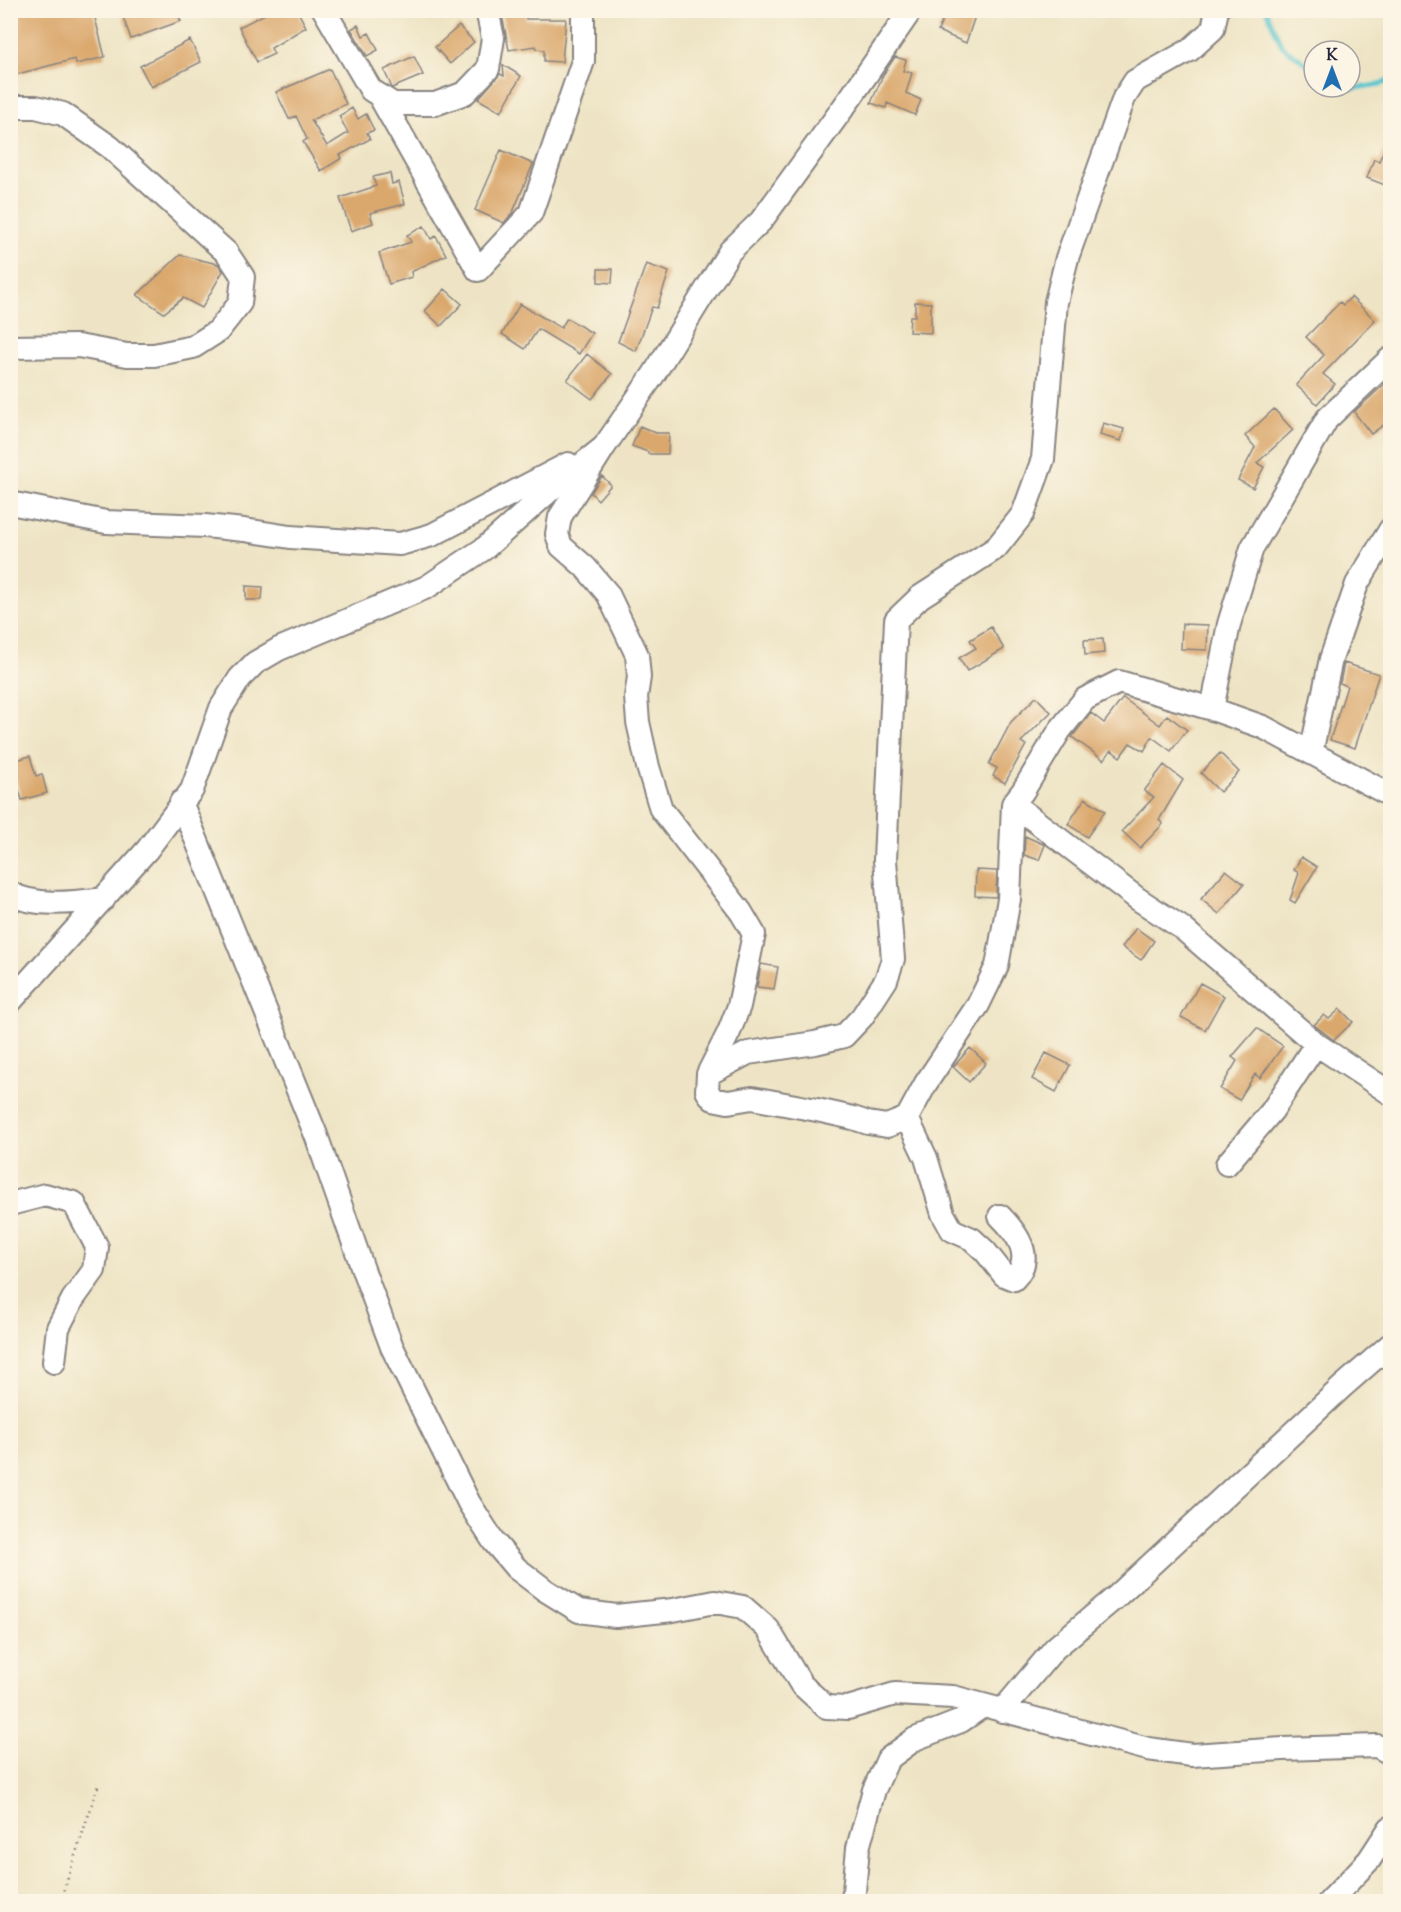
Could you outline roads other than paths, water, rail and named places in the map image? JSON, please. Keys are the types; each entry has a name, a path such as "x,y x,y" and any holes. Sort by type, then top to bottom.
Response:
{"street":[{"path":"324,10 371,90 393,104 435,104 465,93 488,69 493,38 487,10"},
{"path":"380,95 478,270 531,213 583,61 583,10"},
{"path":"911,10 761,221 730,251 654,374 560,517 557,534 561,546 585,567 608,594 637,655 638,722 648,767 661,809 741,912 754,934 739,1006 708,1074 708,1091 713,1099 728,1102 752,1098 853,1118 868,1124 887,1126 907,1118 926,1083 978,1005 997,966 1009,899 1013,804 1060,730 1085,699 1119,682 1212,709 1263,727 1390,795"},
{"path":"708,1074 748,1053 815,1044 844,1036 861,1017 886,980 893,959 885,860 896,620 920,597 996,548 1023,514 1043,459 1056,302 1067,258 1124,98 1135,81 1190,50 1213,29 1217,10"},
{"path":"10,106 36,107 63,114 110,147 227,253 243,277 240,303 218,332 194,347 154,355 127,355 78,346 10,347"},
{"path":"1212,709 1230,624 1251,548 1327,419 1390,359"},
{"path":"10,503 106,522 205,526 290,537 400,544 432,535 604,447"},
{"path":"10,1002 147,850 192,790 221,708 240,678 255,663 279,649 427,587 485,548 556,485 604,447"},
{"path":"1311,753 1331,659 1353,595 1357,584 1390,530"},
{"path":"182,802 316,1135 392,1347 469,1503 494,1542 516,1568 544,1590 579,1611 616,1616 673,1610 715,1602 743,1607 768,1629 801,1684 826,1707 848,1708 895,1694 953,1697 1148,1749 1192,1755 1377,1746 1390,1753"},
{"path":"1013,804 1138,899 1182,928 1316,1044 1390,1093"},
{"path":"10,893 17,897 61,904 104,899"},
{"path":"1227,1164 1272,1111 1316,1044"},
{"path":"907,1118 926,1158 943,1214 952,1230 972,1239 1004,1275 1014,1279 1022,1271 1023,1251 1015,1230 1000,1216"},
{"path":"10,1204 45,1195 74,1203 97,1247 94,1270 73,1299 58,1328 54,1362"},
{"path":"853,1902 858,1848 874,1790 888,1759 915,1739 993,1709 1054,1648 1116,1597 1390,1345"},
{"path":"1329,1902 1369,1860 1390,1827"}],"waterway":[{"path":"1266,10 1282,46 1302,60"},
{"path":"1362,87 1382,84 1390,79"}]}
